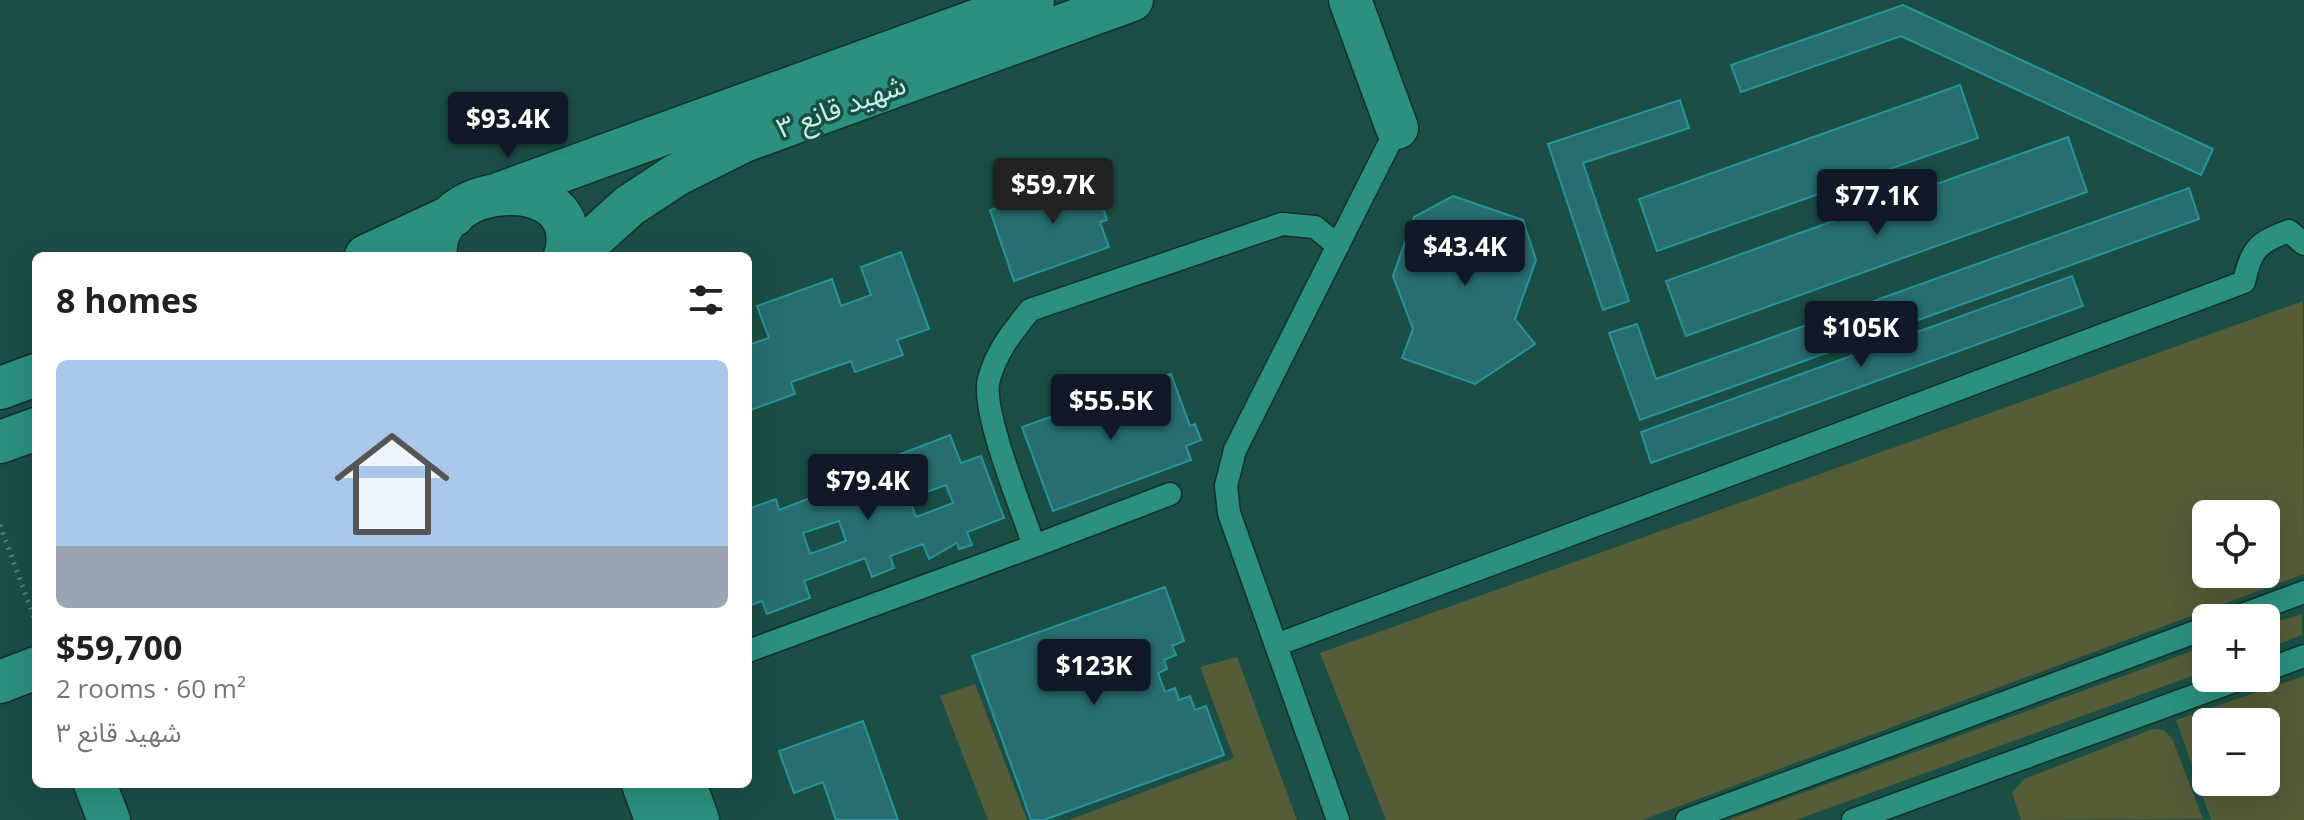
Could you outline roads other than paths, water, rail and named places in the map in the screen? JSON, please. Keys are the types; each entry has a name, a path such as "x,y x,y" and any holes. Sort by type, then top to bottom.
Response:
{"street":[{"name":"شهید قانع ۳","path":"375,252 454,215 468,204 1033,0"},
{"name":"شهید قانع ۳","path":"578,252 629,206 676,175 744,141 1132,0"},
{"path":"1350,0 1397,128"},
{"path":"501,193 519,192 538,197 554,209 565,227 565,252"},
{"path":"437,252 442,231 454,215"},
{"path":"0,388 32,376"},
{"path":"0,442 32,430"},
{"path":"0,682 32,670"},
{"path":"97,788 109,820"},
{"path":"644,788 655,820"},
{"path":"686,788 698,820"}],"lane":[{"path":"1338,820 1229,513 1226,486 1235,450 1397,128"},
{"path":"1034,546 992,422 987,382 1006,340 1030,310 1282,224 1315,227 1338,246"},
{"path":"1276,645 2244,282 2249,260 2263,240 2289,231 2304,244"},
{"path":"752,650 1170,494"},
{"path":"2272,604 2304,592"},
{"path":"1687,820 2192,633"},
{"path":"2280,665 2304,656"},
{"path":"1853,820 2205,692"}]}
